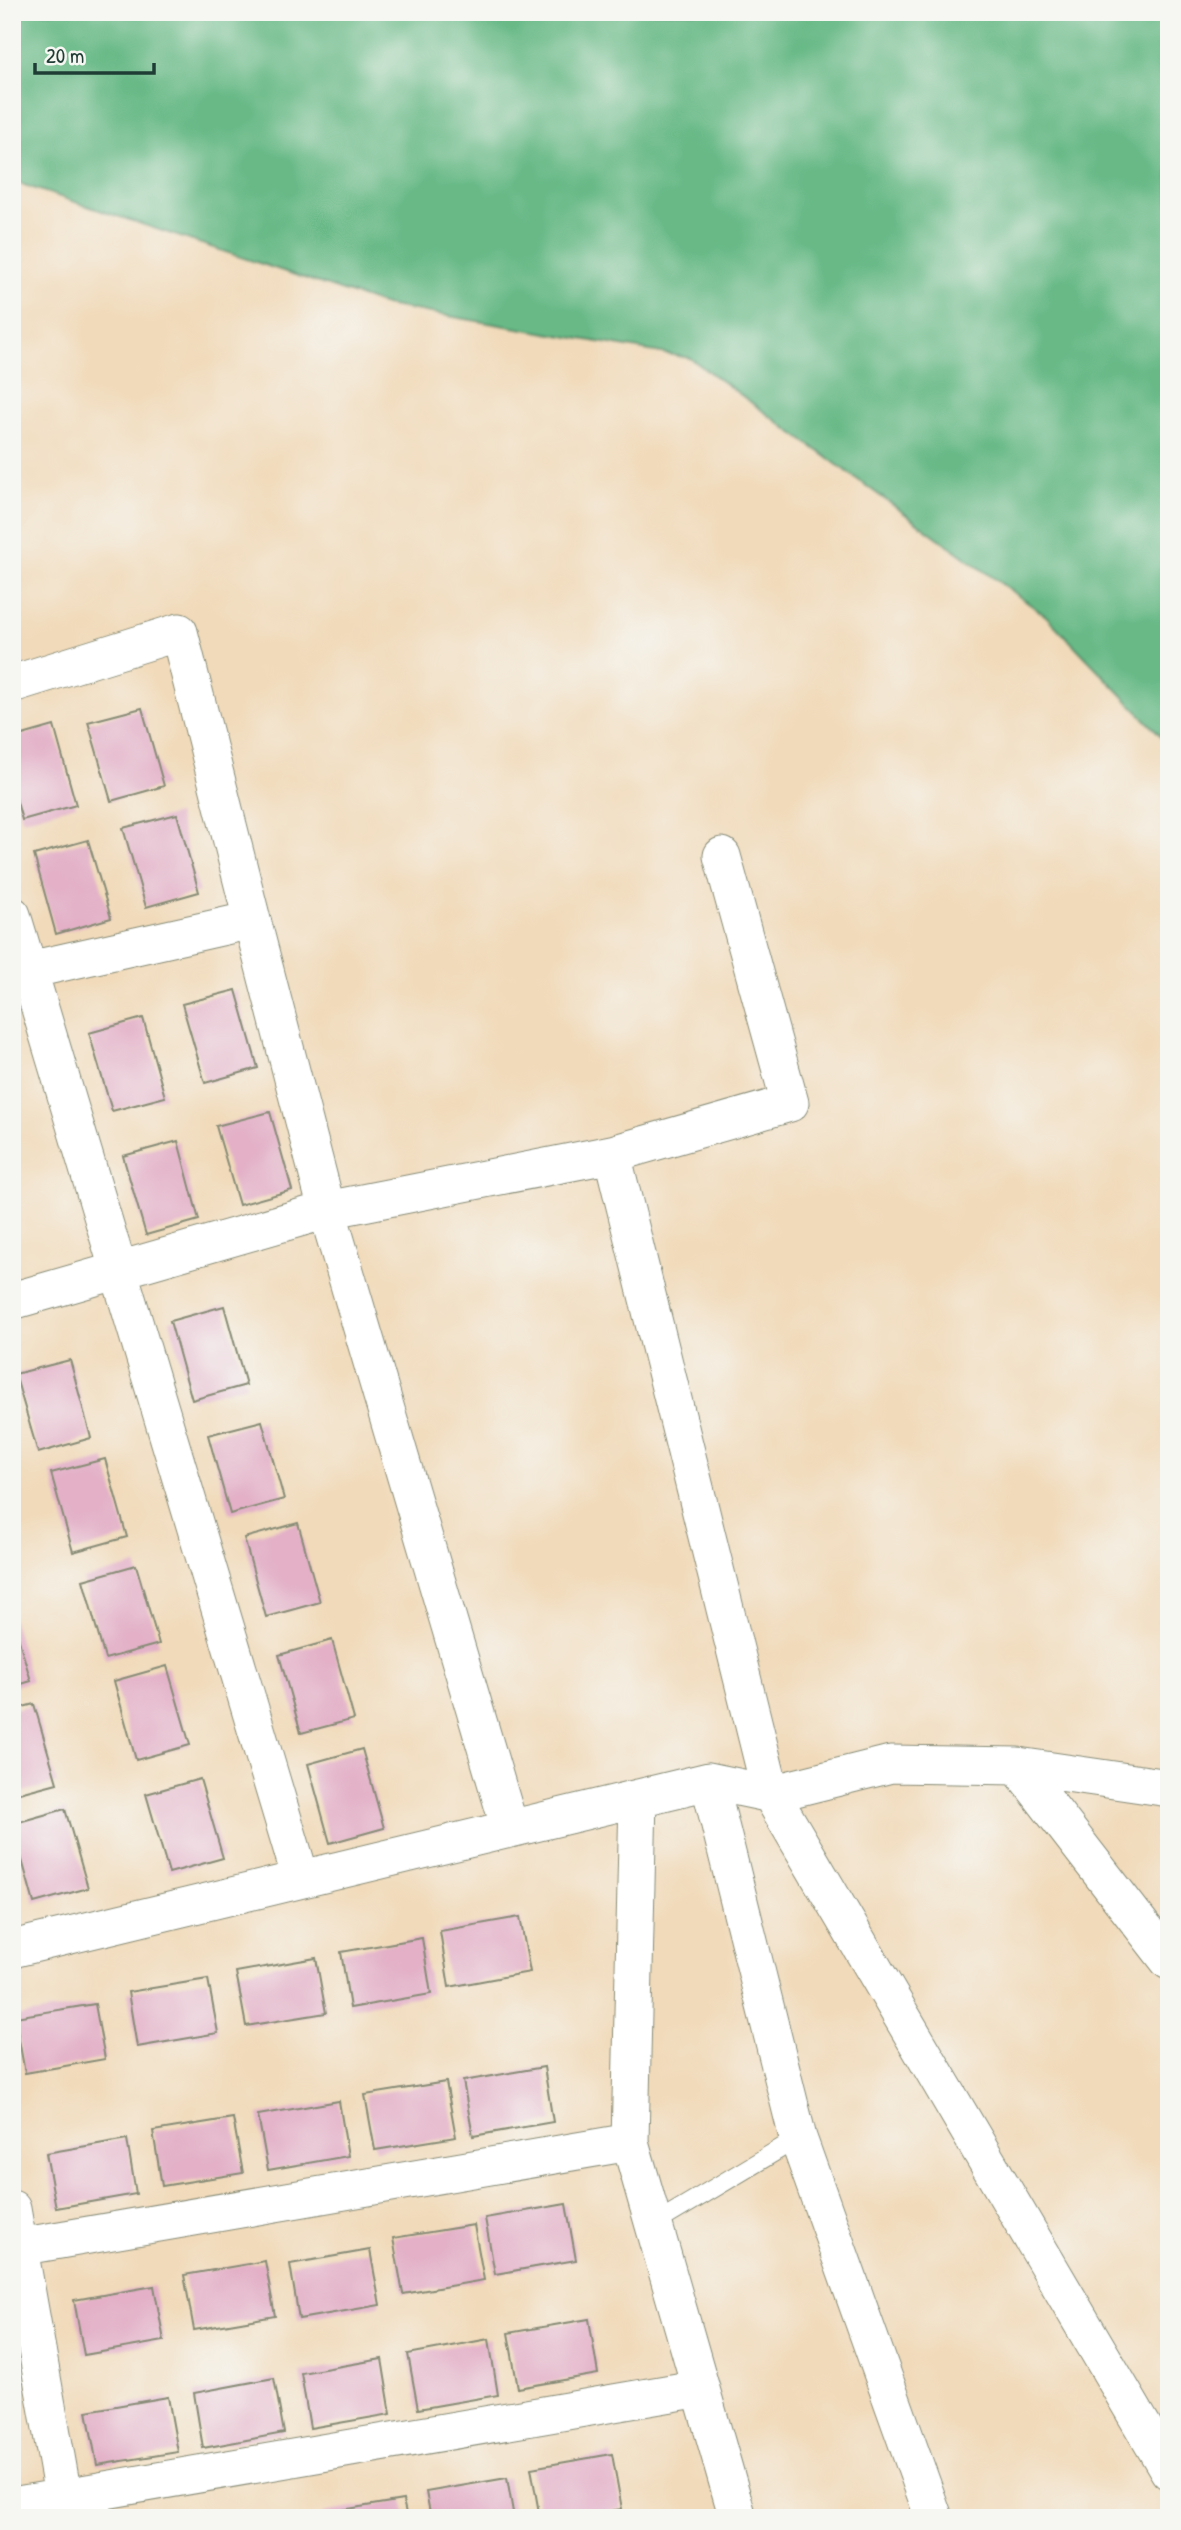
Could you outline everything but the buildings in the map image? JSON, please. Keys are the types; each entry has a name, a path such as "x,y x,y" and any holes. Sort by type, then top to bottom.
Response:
{"street":[{"path":"12,684 179,632 327,1210 510,1829"},
{"path":"12,1301 327,1210 612,1154 790,1103 722,856"},
{"path":"12,915 301,1879"},
{"path":"29,970 252,920"},
{"path":"612,1154 771,1794 1169,2471"},
{"path":"13,1944 301,1879 709,1781 771,1794 891,1764 1018,1766 1169,1788"},
{"path":"1018,1766 1169,1961"},
{"path":"709,1781 798,2138 934,2518"},
{"path":"638,1798 631,2142 738,2518"},
{"path":"19,2247 631,2142"},
{"path":"12,2209 66,2507"},
{"path":"12,2506 66,2507 701,2388"}],"lane":[{"path":"654,2224 798,2138"}],"green space":[{"path":"12,12 1169,12 1169,744 1046,616 690,358 385,305 12,181"}]}
